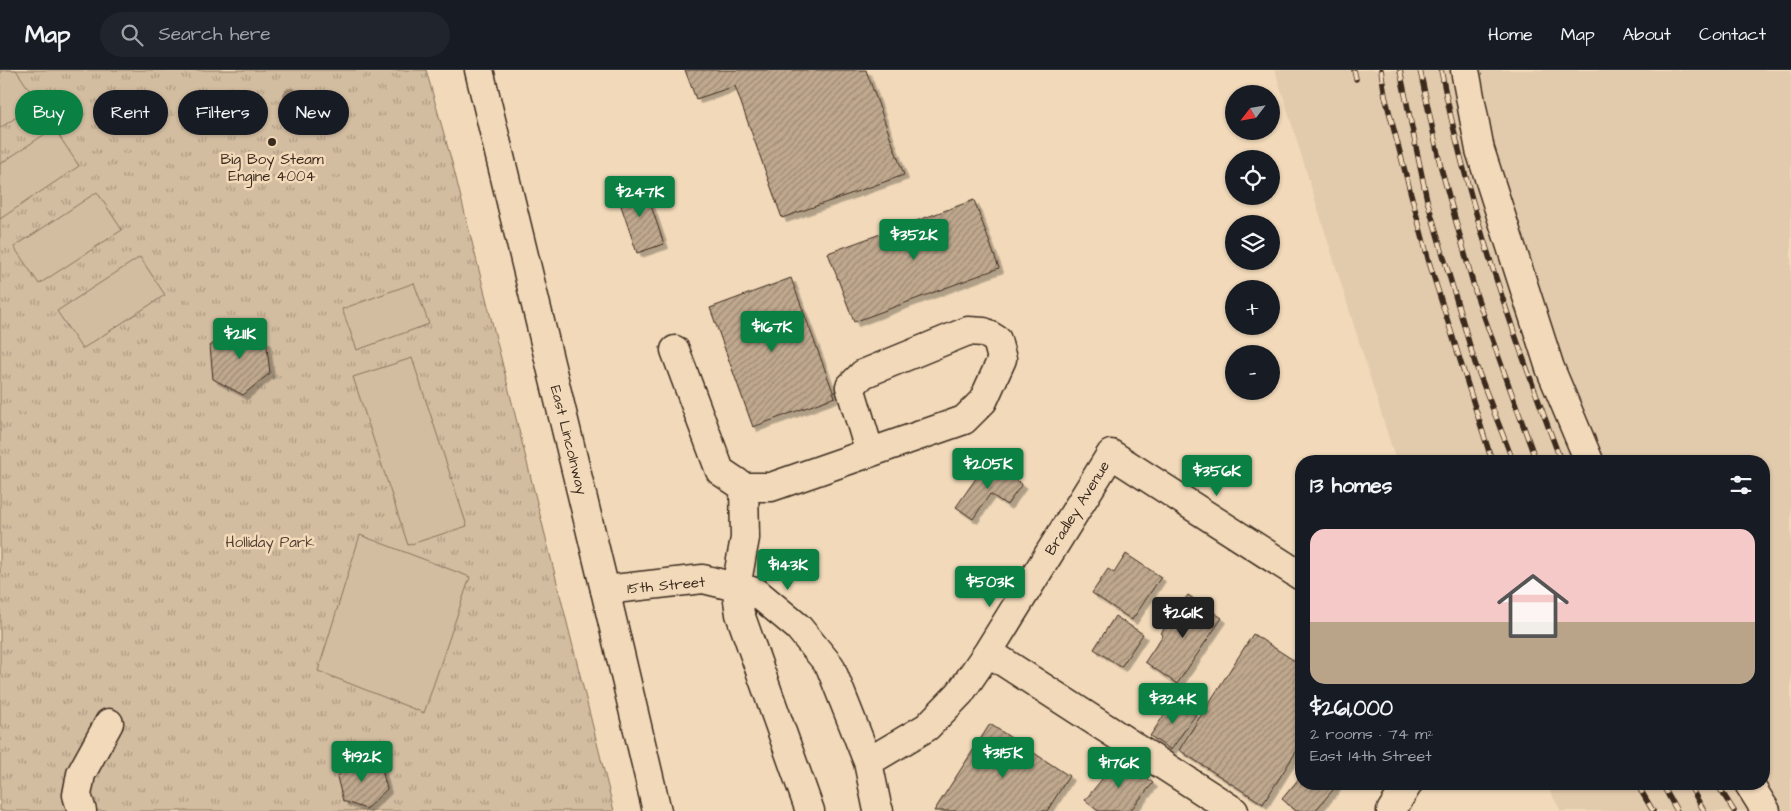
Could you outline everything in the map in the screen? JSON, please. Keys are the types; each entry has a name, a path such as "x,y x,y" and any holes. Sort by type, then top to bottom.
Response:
{"street":[{"name":"East Lincolnway","path":"479,70 657,811"},
{"path":"1466,70 1480,150 1550,368 1586,455"},
{"path":"675,350 720,471 744,487 771,487 964,420 983,401 1002,359 997,340 984,332 968,331 863,374 850,387 870,452"},
{"name":"Bradley Avenue","path":"868,762 927,727 960,694 1111,454 1295,572"},
{"path":"744,487 745,538 736,587 740,614 810,811"},
{"name":"15th Street","path":"605,590 703,579 756,592 798,627 830,666 868,762 879,811"},
{"path":"988,652 1234,811"},
{"path":"82,811 77,795 81,774 109,723"},
{"path":"1391,811 1404,790"},
{"path":"1753,790 1766,811"}],"shaded area":[{"path":"1275,70 1791,70 1791,811 1561,811 1549,790 1770,790 1770,455 1394,455"}],"green space":[{"name":"Holliday Park","path":"0,70 426,70 453,166 614,811 0,811"},
{"path":"5,70 16,70 29,90 15,90 15,118 0,128 0,73"},
{"path":"44,135 59,135 79,166 0,219 0,164"},
{"path":"97,192 122,230 39,284 14,247"},
{"path":"140,257 165,295 82,349 57,311"},
{"path":"414,283 429,324 357,350 342,309"},
{"path":"412,358 467,526 408,545 353,377"},
{"path":"360,535 470,577 424,713 318,671"}],"building":[{"path":"685,70 866,70 904,175 782,218 735,86 696,99"},
{"path":"643,182 664,244 637,253 616,191"},
{"path":"974,200 999,268 854,322 828,253"},
{"path":"791,278 835,397 753,427 710,308"},
{"path":"239,325 266,340 270,373 243,395 213,379 210,346"},
{"path":"988,461 1022,484 1007,505 990,494 973,519 956,507"},
{"path":"1126,554 1161,577 1132,620 1092,593 1108,569 1114,573"},
{"path":"1188,595 1222,618 1177,684 1145,662 1163,635 1161,633"},
{"path":"1115,616 1143,634 1121,667 1094,649"},
{"path":"1253,634 1295,661 1295,753 1263,804 1179,750"},
{"path":"1175,699 1196,714 1171,750 1150,736"},
{"path":"990,724 1069,776 1047,811 934,811"},
{"path":"358,756 381,766 387,789 366,809 343,801 337,777"},
{"path":"1120,757 1153,783 1130,811 1098,811 1085,800"},
{"path":"1295,783 1295,790 1333,790 1315,811 1296,811 1282,799"}],"railway":[{"path":"1354,70 1356,79"},
{"path":"1381,70 1385,96 1429,262 1490,455"},
{"path":"1400,70 1427,200 1475,363 1511,455"},
{"path":"1420,70 1440,164 1476,294 1534,455"},
{"path":"1441,70 1464,170 1478,219 1509,317 1559,455"},
{"path":"1641,790 1653,811"},
{"path":"1665,790 1677,811"},
{"path":"1692,790 1704,811"},
{"path":"1721,790 1734,811"}],"place":[{"name":"Big Boy Steam Engine 4004","path":"272,142"}]}
